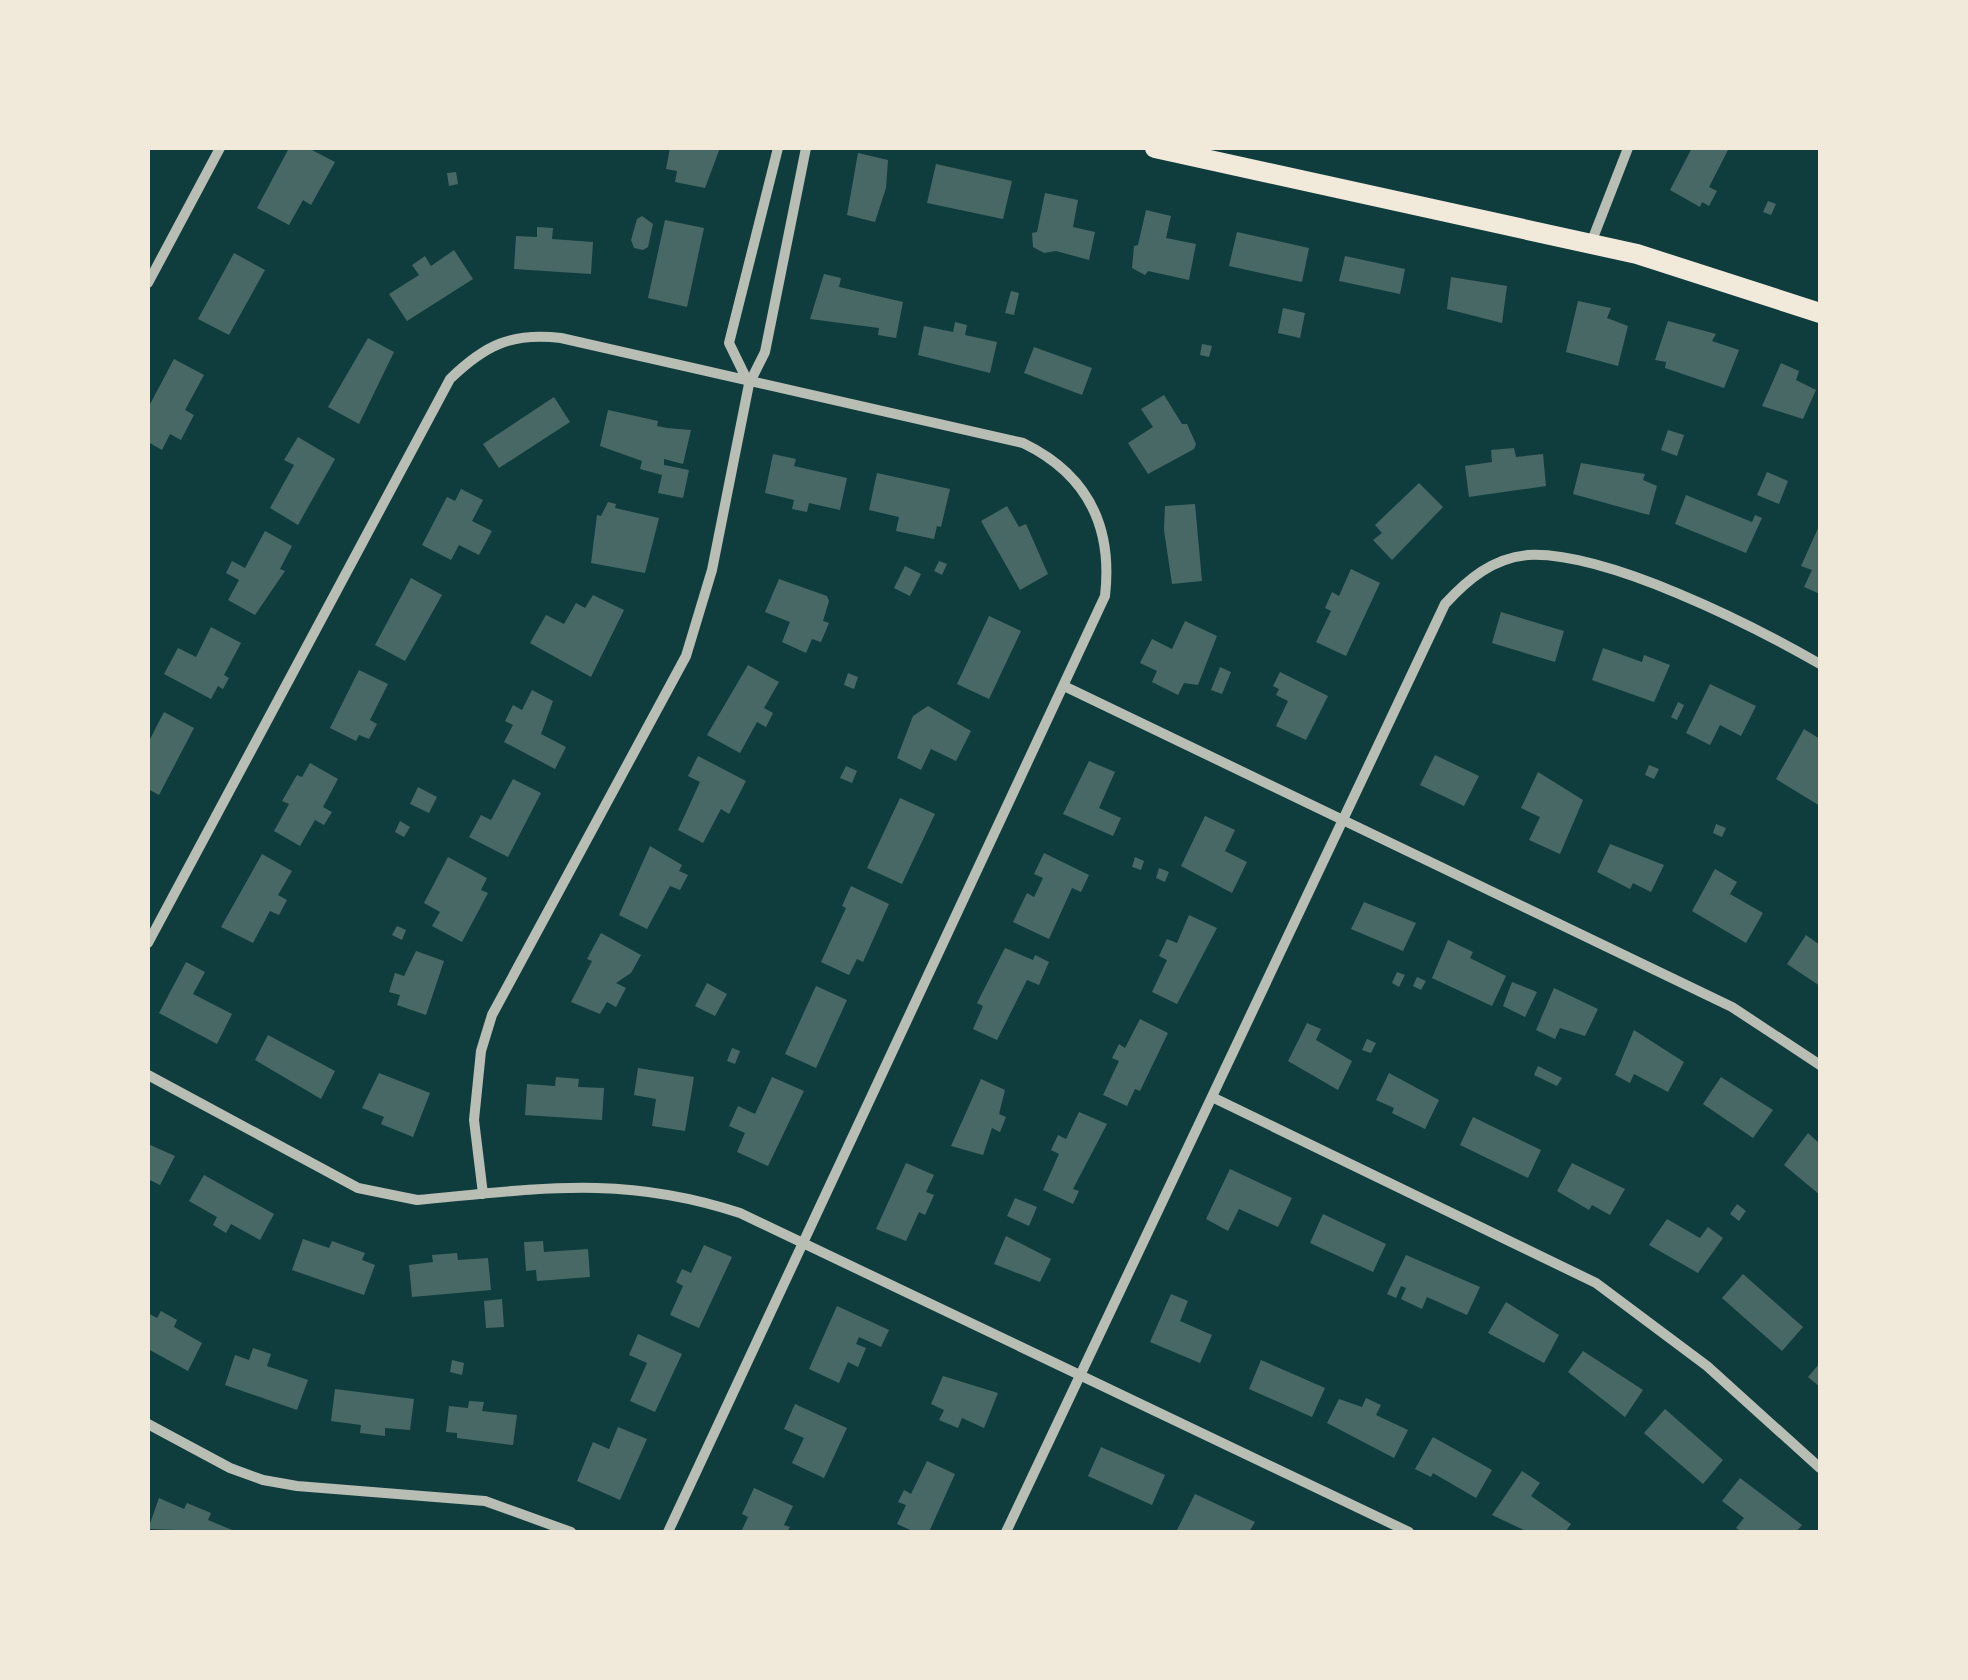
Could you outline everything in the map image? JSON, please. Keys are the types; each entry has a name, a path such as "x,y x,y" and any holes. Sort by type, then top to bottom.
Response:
{"main road":[{"path":"1155,148 1592,243 1705,272 1820,313"}],"street":[{"path":"148,283 220,148"},
{"path":"749,384 729,343 778,148"},
{"path":"483,1194 474,1120 481,1050 492,1015 686,656 712,570 749,384 765,352 806,148"},
{"path":"1592,243 1628,148"},
{"path":"148,943 450,379 493,343 540,336 1023,444 1068,471 1098,514 1109,564 1105,596 668,1532"},
{"path":"1006,1532 1445,604 1464,582 1507,559 1530,555 1642,580 1820,664"},
{"path":"1064,686 1732,1007 1820,1066"},
{"path":"148,1075 358,1188 416,1200 573,1185 649,1189 740,1213 1408,1532"},
{"path":"1212,1097 1596,1283 1707,1366 1820,1468"},
{"path":"148,1424 230,1468 262,1480 485,1501 572,1532"}],"building":[{"path":"289,148 308,148 335,162 311,205 303,200 289,225 257,208"},
{"path":"670,148 720,148 705,188 675,182 677,171 666,169"},
{"path":"1692,148 1729,148 1709,187 1717,191 1709,206 1702,202 1700,207 1670,190"},
{"path":"858,153 888,160 886,188 875,222 847,215"},
{"path":"936,164 1012,181 1003,219 927,203"},
{"path":"456,172 458,184 449,186 447,173"},
{"path":"1045,193 1078,200 1073,227 1095,232 1089,260 1056,251 1044,253 1033,247 1032,233 1037,232"},
{"path":"1768,201 1776,204 1771,215 1763,212"},
{"path":"1146,210 1171,216 1166,238 1196,244 1189,280 1148,271 1145,275 1132,268 1134,246 1138,245"},
{"path":"642,216 653,224 648,247 643,250 634,248 631,240 637,219"},
{"path":"665,220 704,228 687,307 648,298"},
{"path":"537,227 553,228 552,239 593,242 591,274 514,269 516,236 537,237"},
{"path":"1237,232 1309,248 1302,282 1229,266"},
{"path":"454,250 473,279 407,321 389,294 419,275 412,265 425,256 431,266"},
{"path":"234,253 265,270 229,335 198,319"},
{"path":"1345,256 1405,269 1400,294 1339,281"},
{"path":"824,274 841,278 839,287 903,302 896,338 878,335 879,328 810,319"},
{"path":"1451,277 1507,286 1502,323 1447,309"},
{"path":"1011,291 1019,293 1014,315 1005,313"},
{"path":"1578,301 1611,308 1607,318 1628,326 1618,366 1566,352"},
{"path":"1283,308 1305,313 1300,338 1278,333"},
{"path":"1668,321 1716,334 1712,341 1739,350 1724,388 1665,368 1666,362 1655,360"},
{"path":"955,322 967,325 965,335 997,342 990,373 918,355 924,326 953,332"},
{"path":"368,338 394,352 359,424 328,407"},
{"path":"1202,344 1212,346 1209,357 1200,355"},
{"path":"1034,347 1092,368 1082,395 1024,373"},
{"path":"174,359 204,375 185,410 194,415 181,440 170,434 162,450 148,442 148,408"},
{"path":"1781,363 1799,371 1796,380 1816,390 1803,419 1762,406"},
{"path":"1164,395 1182,424 1187,424 1196,444 1194,449 1148,474 1128,443 1153,427 1141,409"},
{"path":"554,397 570,422 499,468 483,444"},
{"path":"608,410 658,421 657,426 691,430 683,464 664,459 664,465 689,470 683,498 658,493 662,475 640,469 642,461 600,446"},
{"path":"1668,430 1684,435 1677,456 1661,450"},
{"path":"298,437 335,459 298,525 270,508 294,465 284,460"},
{"path":"1514,448 1516,457 1543,454 1546,486 1469,497 1465,466 1492,462 1491,450"},
{"path":"773,454 796,459 794,466 847,478 840,510 809,503 807,512 792,509 794,500 765,493"},
{"path":"1581,463 1645,474 1643,480 1657,486 1649,515 1573,494"},
{"path":"1767,472 1788,481 1779,504 1757,495"},
{"path":"877,473 950,489 941,527 937,526 934,539 896,531 899,517 869,510"},
{"path":"1419,483 1443,507 1392,560 1373,540 1382,533 1375,525"},
{"path":"461,489 483,500 472,521 492,531 479,555 459,545 451,560 422,545 447,497 455,501"},
{"path":"1686,495 1752,522 1755,515 1762,518 1746,553 1675,524"},
{"path":"608,502 616,504 615,508 659,518 645,573 591,563 597,515 601,516"},
{"path":"1195,504 1202,581 1172,584 1164,530 1165,506"},
{"path":"1007,506 1019,527 1026,524 1048,574 1020,590 981,521"},
{"path":"1820,524 1820,594 1804,587 1812,570 1801,566"},
{"path":"265,531 292,546 280,569 285,571 255,615 228,600 239,580 226,573 232,561 245,568"},
{"path":"939,561 947,564 942,575 934,571"},
{"path":"905,566 921,574 910,596 894,588"},
{"path":"1351,569 1380,583 1346,656 1316,642 1331,611 1325,608 1332,592 1339,596"},
{"path":"411,578 442,595 405,661 375,645"},
{"path":"779,579 827,596 829,601 823,621 829,623 821,642 812,639 806,653 782,642 790,622 765,612"},
{"path":"593,595 624,610 591,677 530,643 546,615 564,624 576,603 585,608"},
{"path":"1501,612 1564,631 1555,662 1492,643"},
{"path":"989,616 1021,631 989,699 957,684"},
{"path":"1185,621 1217,636 1198,685 1184,683 1178,695 1152,682 1157,671 1140,663 1152,639 1172,649"},
{"path":"211,627 241,643 224,675 229,678 223,689 218,686 211,699 164,674 178,648 196,657"},
{"path":"1603,648 1642,662 1644,655 1670,665 1654,702 1592,680"},
{"path":"748,665 779,682 764,708 773,713 766,727 757,722 740,753 707,735"},
{"path":"1220,667 1231,672 1222,694 1211,690"},
{"path":"359,670 388,684 370,720 377,724 369,739 359,735 356,741 330,728"},
{"path":"1280,672 1328,696 1306,740 1276,726 1288,701 1276,695 1279,689 1273,686"},
{"path":"848,673 858,677 854,689 844,685"},
{"path":"1710,684 1756,706 1741,736 1720,725 1710,745 1686,733"},
{"path":"532,690 553,701 541,734 566,747 555,769 504,742 513,725 505,721 513,705 522,710"},
{"path":"1678,702 1684,705 1677,720 1671,717"},
{"path":"928,706 971,731 956,761 931,749 921,770 897,758 913,716"},
{"path":"164,712 194,728 159,795 148,789 148,743"},
{"path":"1804,729 1820,739 1820,806 1776,779"},
{"path":"1435,755 1479,776 1464,806 1420,785"},
{"path":"698,756 746,781 729,814 721,809 703,843 678,830 700,782 688,776"},
{"path":"1089,761 1115,772 1099,808 1121,818 1113,836 1063,814"},
{"path":"310,763 338,779 323,807 332,812 324,825 315,820 300,846 274,831 289,804 282,801 297,775 302,777"},
{"path":"1649,765 1659,769 1654,779 1645,775"},
{"path":"846,766 857,771 852,783 840,778"},
{"path":"1538,772 1583,800 1560,854 1529,840 1540,817 1521,808"},
{"path":"513,779 541,793 508,857 469,837 481,815 491,820"},
{"path":"418,787 437,797 429,813 410,804"},
{"path":"900,798 935,814 902,884 867,868"},
{"path":"1205,816 1235,830 1225,851 1247,862 1232,893 1181,866"},
{"path":"400,821 410,827 404,837 395,832"},
{"path":"1716,824 1726,828 1722,837 1713,833"},
{"path":"1610,844 1664,865 1651,892 1633,883 1630,889 1597,872"},
{"path":"650,846 682,865 679,871 688,875 680,890 670,886 647,929 619,915"},
{"path":"1044,853 1089,875 1081,892 1072,888 1049,939 1013,922 1027,893 1034,897 1043,878 1034,874"},
{"path":"262,854 292,871 278,895 287,900 279,915 270,911 253,943 221,927"},
{"path":"448,857 487,878 481,890 488,893 462,942 432,926 440,912 424,903"},
{"path":"1135,857 1144,861 1141,870 1132,867"},
{"path":"1159,868 1169,872 1165,882 1156,878"},
{"path":"1715,869 1737,882 1730,894 1763,913 1746,943 1692,911"},
{"path":"851,886 889,904 863,962 857,959 849,975 821,962 846,908 842,906"},
{"path":"1364,902 1416,923 1403,951 1351,929"},
{"path":"1189,915 1217,928 1177,1004 1152,992 1167,960 1159,956 1167,939 1177,943"},
{"path":"397,926 406,930 402,940 392,935"},
{"path":"601,933 641,955 631,973 616,983 626,988 616,1007 607,1002 600,1014 571,1002"},
{"path":"1806,935 1820,945 1820,986 1787,964"},
{"path":"1448,940 1473,952 1470,958 1506,976 1492,1006 1432,978"},
{"path":"1005,948 1049,962 1039,985 1027,980 997,1040 973,1029 983,1006 977,1003"},
{"path":"416,951 444,961 426,1015 397,1005 400,995 389,992 395,973 404,976"},
{"path":"186,962 205,972 193,994 232,1014 217,1044 159,1013"},
{"path":"1397,972 1405,975 1399,987 1392,983"},
{"path":"1417,977 1426,981 1421,990 1413,986"},
{"path":"1512,982 1537,992 1525,1017 1503,1006"},
{"path":"707,983 727,994 715,1016 695,1006"},
{"path":"816,986 847,1000 816,1068 785,1054"},
{"path":"1554,988 1598,1009 1585,1036 1560,1028 1555,1039 1536,1030"},
{"path":"1140,1019 1168,1033 1140,1091 1135,1089 1127,1106 1103,1095 1119,1061 1112,1058 1119,1044 1125,1048"},
{"path":"1307,1023 1321,1029 1316,1040 1352,1061 1338,1090 1288,1061"},
{"path":"1634,1030 1684,1062 1668,1092 1634,1074 1630,1083 1615,1075"},
{"path":"268,1035 335,1071 321,1099 255,1060"},
{"path":"1367,1039 1376,1043 1371,1053 1362,1050"},
{"path":"732,1048 740,1051 735,1064 727,1061"},
{"path":"1538,1066 1562,1078 1557,1086 1534,1075"},
{"path":"638,1068 694,1077 685,1131 652,1126 656,1099 634,1095"},
{"path":"379,1073 430,1093 413,1137 381,1124 384,1117 362,1108"},
{"path":"1389,1073 1439,1100 1425,1129 1392,1113 1394,1108 1376,1100"},
{"path":"556,1077 579,1079 578,1087 604,1088 602,1120 525,1115 527,1084 555,1086"},
{"path":"772,1077 804,1091 768,1166 737,1152 745,1133 729,1126 738,1106 755,1114"},
{"path":"1721,1077 1773,1110 1753,1138 1703,1104"},
{"path":"981,1079 1005,1090 999,1114 1006,1117 1000,1132 992,1128 983,1155 951,1146"},
{"path":"1079,1112 1107,1124 1073,1189 1079,1191 1073,1204 1043,1190 1059,1154 1051,1150 1058,1135 1066,1139"},
{"path":"1473,1117 1541,1150 1528,1178 1460,1145"},
{"path":"1808,1133 1820,1144 1820,1195 1784,1165"},
{"path":"148,1144 175,1156 160,1185 148,1179"},
{"path":"906,1163 934,1175 926,1192 934,1195 925,1215 919,1212 906,1241 876,1229"},
{"path":"1572,1163 1625,1189 1610,1215 1592,1205 1589,1210 1557,1191"},
{"path":"1230,1169 1292,1198 1278,1227 1239,1209 1228,1231 1206,1219"},
{"path":"204,1175 274,1214 260,1240 231,1224 226,1233 213,1225 217,1217 189,1201"},
{"path":"1015,1198 1037,1207 1029,1226 1007,1216"},
{"path":"1737,1204 1746,1211 1739,1221 1730,1214"},
{"path":"1323,1214 1386,1244 1373,1272 1310,1243"},
{"path":"1667,1219 1700,1238 1708,1227 1723,1238 1698,1273 1649,1245"},
{"path":"1006,1236 1051,1259 1040,1282 994,1264"},
{"path":"303,1239 329,1248 332,1241 365,1253 362,1260 375,1265 364,1295 292,1270"},
{"path":"543,1241 544,1252 588,1249 590,1277 537,1281 536,1270 526,1271 524,1242"},
{"path":"704,1245 732,1257 699,1328 670,1315 683,1286 676,1282 682,1269 691,1273"},
{"path":"457,1253 458,1260 488,1258 491,1290 412,1297 409,1265 433,1262 432,1255"},
{"path":"1406,1255 1480,1287 1467,1315 1427,1297 1422,1309 1401,1299 1406,1288 1401,1286 1396,1298 1387,1294"},
{"path":"1743,1274 1803,1327 1782,1351 1722,1298"},
{"path":"1171,1294 1188,1301 1180,1321 1212,1335 1200,1363 1150,1342"},
{"path":"502,1299 504,1327 486,1328 484,1301"},
{"path":"1506,1302 1559,1335 1544,1363 1488,1333"},
{"path":"837,1306 889,1330 881,1347 859,1337 856,1344 866,1348 858,1367 848,1362 839,1383 809,1369"},
{"path":"161,1311 177,1320 174,1327 202,1343 188,1371 148,1349 148,1313 157,1318"},
{"path":"638,1334 682,1354 655,1412 630,1401 647,1363 629,1355"},
{"path":"253,1348 271,1354 267,1366 308,1380 297,1410 225,1385 235,1355 249,1360"},
{"path":"1583,1351 1643,1390 1625,1417 1568,1372"},
{"path":"452,1360 464,1363 462,1375 450,1372"},
{"path":"1261,1360 1325,1388 1312,1417 1249,1389"},
{"path":"1820,1363 1820,1387 1808,1377"},
{"path":"943,1376 998,1393 984,1428 962,1418 958,1428 939,1420 944,1410 931,1404"},
{"path":"335,1389 414,1399 410,1430 385,1428 385,1436 360,1433 361,1425 331,1421"},
{"path":"1366,1398 1381,1405 1376,1415 1408,1430 1394,1458 1327,1423 1339,1399 1362,1407"},
{"path":"469,1401 484,1402 482,1411 517,1415 513,1445 457,1438 457,1433 446,1432 449,1406 468,1408"},
{"path":"795,1404 847,1428 824,1478 792,1463 804,1438 784,1429"},
{"path":"1665,1409 1723,1460 1703,1484 1644,1433"},
{"path":"618,1427 647,1439 620,1500 577,1481 593,1442 609,1449"},
{"path":"1433,1437 1492,1470 1476,1498 1433,1473 1431,1477 1415,1469"},
{"path":"1101,1447 1165,1475 1152,1505 1088,1476"},
{"path":"927,1461 955,1474 929,1532 915,1532 897,1524 906,1505 898,1502 904,1490 911,1494"},
{"path":"1522,1471 1540,1483 1531,1496 1571,1524 1565,1532 1528,1532 1492,1515"},
{"path":"1740,1478 1802,1525 1796,1532 1742,1532 1736,1528 1744,1518 1722,1501"},
{"path":"754,1488 793,1506 784,1525 790,1527 787,1532 741,1532 748,1517 742,1514"},
{"path":"1195,1494 1255,1522 1249,1532 1176,1532"},
{"path":"159,1498 184,1509 187,1503 211,1513 208,1520 237,1532 148,1529"}]}
